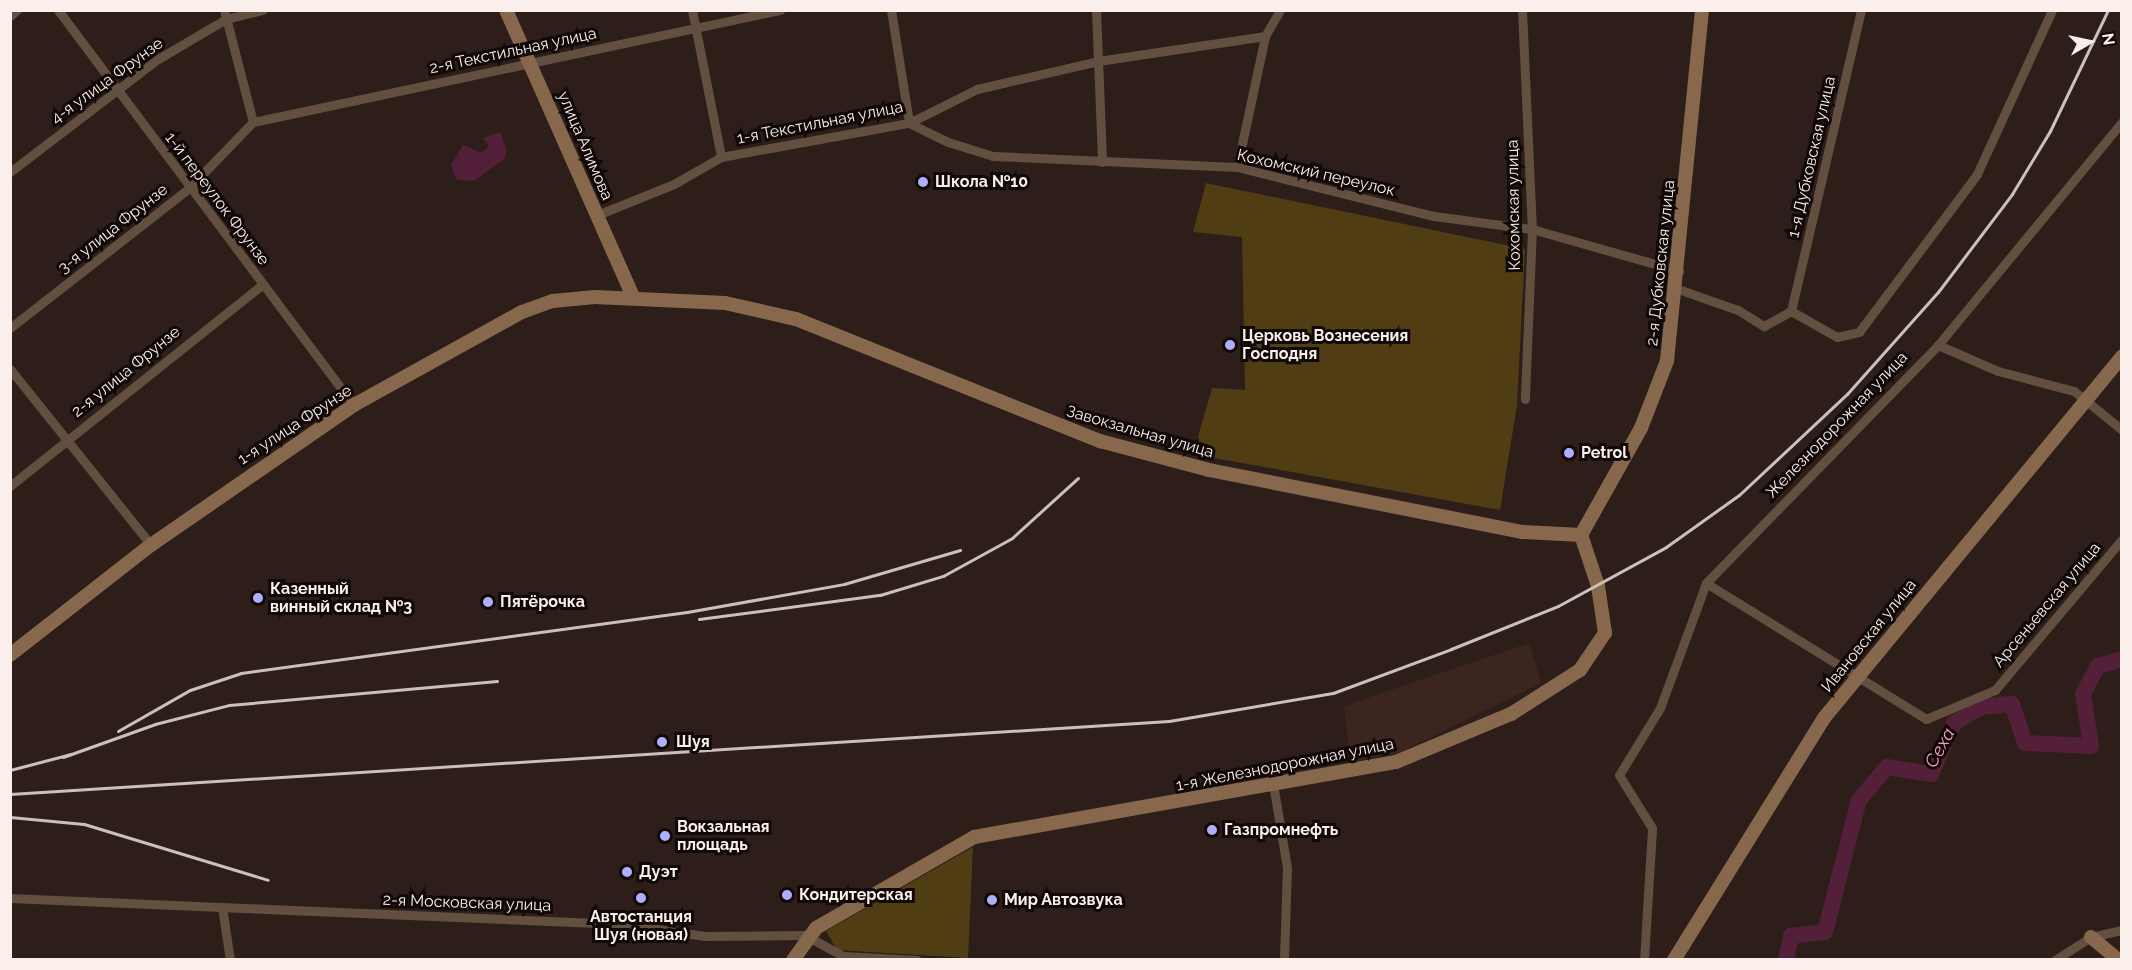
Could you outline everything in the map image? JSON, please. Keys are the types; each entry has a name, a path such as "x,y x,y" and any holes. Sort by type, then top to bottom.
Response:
{"main road":[{"name":"улица Алимова","path":"506,10 633,296"},
{"name":"2-я Дубковская улица","path":"1581,535 1655,400 1678,289 1702,10"},
{"name":"1-я улица Фрунзе","path":"10,655 151,545 354,405 522,312 553,301 633,296"},
{"name":"Завокзальная улица","path":"633,296 725,303 796,319 1100,441 1209,470 1523,532 1581,535"},
{"name":"Ивановская улица","path":"1674,960 1856,676 2121,356"},
{"name":"1-я Железнодорожная улица","path":"806,935 974,837 1396,762 1449,743 1511,714 1580,670 1605,633 1600,595 1581,535"},
{"path":"793,960 806,935"},
{"path":"2091,937 2118,960"}],"street":[{"path":"10,16 17,10"},
{"name":"1-й переулок Фрунзе","path":"58,10 116,91 354,405"},
{"name":"4-я улица Фрунзе","path":"10,172 116,91 225,15 263,10"},
{"path":"692,10 721,157"},
{"name":"2-я Текстильная улица","path":"253,122 780,10"},
{"path":"891,10 909,123"},
{"path":"1096,10 1102,162"},
{"path":"1237,166 1265,36 1280,10"},
{"name":"Кохомская улица","path":"1522,10 1532,229 1525,399"},
{"name":"1-я Дубковская улица","path":"1791,311 1861,10"},
{"path":"1678,289 1738,310 1764,326 1791,311 1837,337 1859,332 1977,174 2052,10"},
{"path":"225,15 253,122"},
{"name":"1-я Текстильная улица","path":"597,215 674,184 721,157 909,123 977,89 1098,61 1265,36"},
{"name":"3-я улица Фрунзе","path":"10,328 189,188 253,122"},
{"name":"Железнодорожная улица","path":"1644,960 1652,828 1620,775 1660,708 1706,583 1938,345 2121,122"},
{"name":"Кохомский переулок","path":"909,123 993,156 1237,166 1434,216 1532,229 1679,271"},
{"name":"2-я улица Фрунзе","path":"10,486 262,285"},
{"path":"1938,345 2085,399 2121,430"},
{"path":"10,369 151,545"},
{"name":"Арсеньевская улица","path":"1856,676 1926,719 1995,690 2121,539"},
{"path":"1706,583 1856,676"},
{"path":"1273,784 1287,868 1284,960"},
{"name":"2-я Московская улица","path":"10,898 620,924 705,936 806,935"},
{"path":"222,907 230,960"},
{"path":"2055,960 2091,937 2121,930"},
{"path":"806,935 843,956 917,960"}],"shaded area":[{"path":"500,132 507,151 504,159 474,181 457,180 451,165 463,145 481,153 489,146 483,138"},
{"path":"1206,183 1525,249 1517,405 1500,510 1193,454 1212,388 1245,390 1242,237 1193,232"},
{"path":"1529,643 1541,683 1401,752 1350,762 1344,706"},
{"path":"973,847 968,958 837,950 826,931"}],"waterway":[{"name":"Сеха","path":"1786,960 1791,936 1825,932 1859,800 1887,767 1931,774 1954,723 1981,707 2012,704 2025,743 2091,746 2083,694 2098,666 2122,659"}],"railway":[{"path":"10,794 1169,721 1333,693 1451,649 1558,606 1666,547 1739,495 1847,394 1938,292 2012,194 2050,131 2108,10"},
{"path":"699,619 880,595 943,576 1012,538 1078,478"},
{"path":"118,731 190,690 241,673 687,612 844,584 960,550"},
{"path":"63,757 155,724 229,705 497,681"},
{"path":"10,770 71,754"},
{"path":"10,817 84,824 268,880"}],"place":[{"name":"Школа №10","path":"923,182"},
{"name":"Церковь Вознесения Господня","path":"1230,345"},
{"name":"Petrol","path":"1569,453"},
{"name":"Казенный винный склад №3","path":"258,598"},
{"name":"Пятёрочка","path":"488,602"},
{"name":"Шуя","path":"662,742"},
{"name":"Газпромнефть","path":"1212,830"},
{"name":"Вокзальная площадь","path":"665,836"},
{"name":"Дуэт","path":"627,872"},
{"name":"Кондитерская","path":"787,895"},
{"name":"Автостанция Шуя (новая)","path":"641,898"},
{"name":"Мир Автозвука","path":"992,900"}]}
